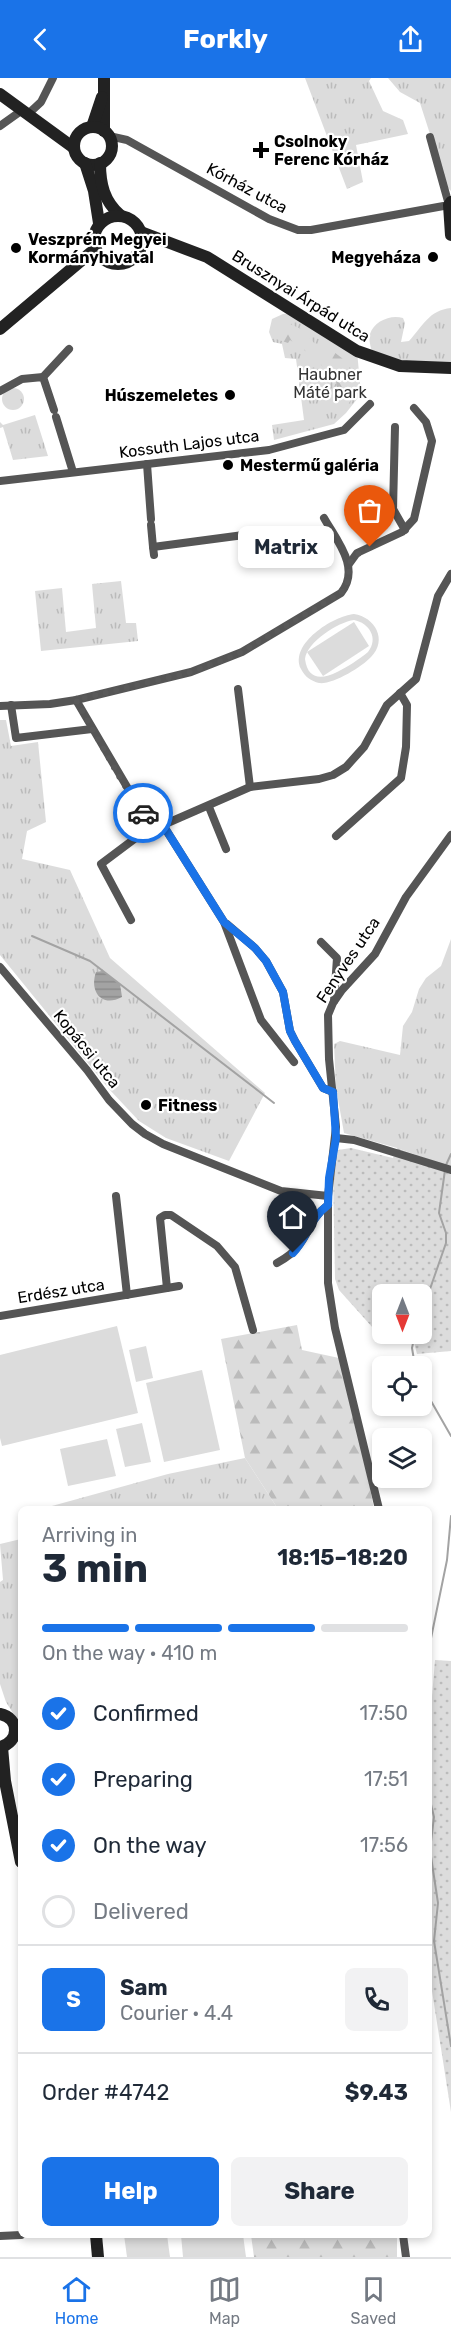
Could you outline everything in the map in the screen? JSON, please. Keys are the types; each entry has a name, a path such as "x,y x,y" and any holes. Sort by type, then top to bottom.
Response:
{"street":[{"path":"0,94 74,148 78,157 86,163 100,163 111,150 107,134 104,78"},
{"path":"0,126 41,102 52,80"},
{"path":"46,127 78,134 92,127 104,93"},
{"path":"92,127 107,134"},
{"path":"74,148 78,134"},
{"name":"Kórház utca","path":"107,134 126,140 269,219 298,230 351,224 450,203"},
{"path":"430,137 450,203 451,235"},
{"path":"86,163 94,191 99,223 93,236 98,253 116,264 124,263 137,254 141,246 141,232 133,221 120,216 112,216 99,223"},
{"path":"100,163 100,175 109,206 120,216"},
{"name":"Brusznyai Árpád utca","path":"141,232 207,257 357,351 397,370 451,368"},
{"name":"Brusznyai Árpád utca","path":"141,246 166,243"},
{"path":"0,329 69,273 98,253"},
{"path":"0,392 22,379 43,377 69,349"},
{"path":"43,377 73,472"},
{"name":"Kossuth Lajos utca","path":"0,481 280,447 344,430 370,404"},
{"path":"349,564 357,553 405,530 414,519 432,441 426,422 414,408"},
{"path":"395,428 393,509 405,530"},
{"path":"147,464 154,551 259,533"},
{"path":"0,706 76,700 191,672 242,652 341,593 348,581 349,564 324,518"},
{"path":"163,825 209,807 250,787 319,779 333,775 346,767 364,747 387,705 419,674 438,596 451,574"},
{"path":"238,689 250,787"},
{"path":"336,836 401,778 406,747 407,705 402,691"},
{"path":"76,700 140,809 151,820 163,825 224,922 261,1020 294,1062"},
{"path":"11,705 16,738 92,729"},
{"path":"209,807 226,849"},
{"path":"131,920 101,864 141,834 151,820"},
{"name":"Fenyves utca","path":"378,1506 333,1319 328,1283 328,1201 336,1138 327,1029 328,1015 334,1001 375,954 406,897 451,835"},
{"path":"224,922 255,948 266,961 283,992 290,1031 295,1041 323,1088 333,1092"},
{"path":"321,942 337,958 334,1001"},
{"name":"Kopácsi utca","path":"0,967 87,1070 109,1100 145,1134 163,1144 273,1188 328,1201"},
{"path":"336,1138 354,1140 398,1152 451,1170"},
{"name":"Erdész utca","path":"116,1196 127,1295"},
{"path":"278,1263 298,1247 311,1222 328,1201"},
{"path":"167,1288 160,1218 171,1215 217,1246 235,1267 253,1330"},
{"name":"Erdész utca","path":"0,1316 179,1286"},
{"path":"0,1714 11,1719 18,1729 13,1740 1,1747 18,1847"},
{"path":"0,2236 18,2235"},
{"path":"96,2238 98,2257"},
{"path":"403,2238 406,2257"}],"green space":[{"path":"305,78 371,78 369,81 383,111 403,120 408,134 356,145 363,182 347,189"},
{"path":"388,78 451,78 451,191 447,187 420,103 400,92"},
{"path":"451,308 451,368 375,359 370,334 379,322 393,317 403,318 405,323 401,342 409,341 432,315 443,309"},
{"name":"Haubner Máté park","path":"295,313 357,351 361,394 334,424 274,440 272,425 304,420 296,359 285,358 282,344 273,342 269,332 272,319 283,314"},
{"path":"286,322 301,329 317,346 334,352 347,362 353,377 354,389 349,406 344,409 339,406 336,381 314,357 290,340 288,343 276,339 274,335 280,328 280,323"},
{"path":"13,388 21,391 24,399 21,407 13,410 5,407 2,399 5,391"},
{"path":"35,415 48,456 13,460 3,427 0,428 0,422 3,425"},
{"path":"121,581 126,623 136,623 138,641 41,651 35,591 62,588 66,632 96,628 92,584"},
{"path":"354,614 361,616 373,624 379,637 376,650 361,666 339,678 325,683 311,680 301,669 299,660 301,650 315,633 345,616","holes":["354,620 371,632 373,642 368,652 332,674 318,677 312,674 305,659 311,646 324,634 340,625"]},
{"path":"354,622 369,646 323,676 307,652"},
{"path":"0,720 6,720 11,746 38,742 46,822 27,831 22,859 70,870 110,958 265,1093 229,1161 166,1138 139,1121 109,1089 0,955"},
{"path":"451,939 451,1168 397,1148 344,1133 336,1088 334,1044 340,1041 400,1055 403,1026 412,1012 419,989 426,978 441,966"},
{"path":"351,1148 393,1158 397,1148 451,1168 451,1351 417,1354 414,1344 432,1344 432,1284 372,1284 372,1327 339,1290 335,1279 333,1172 338,1150"},
{"path":"297,1325 302,1350 339,1358 352,1395 373,1506 276,1506 245,1458 221,1339"},
{"path":"117,1326 138,1413 2,1446 0,1438 0,1355"},
{"path":"146,1346 153,1378 136,1382 129,1350"},
{"path":"202,1370 220,1450 164,1462 146,1383"},
{"path":"142,1423 151,1462 125,1467 116,1429"},
{"path":"107,1439 116,1476 68,1486 60,1449"},
{"path":"245,1458 276,1506 52,1506 168,1474"},
{"path":"18,1540 18,1721 6,1702 0,1684 0,1582 3,1580 0,1544"},
{"path":"435,1660 451,1661 451,2112 432,1991 432,1696"},
{"path":"124,2238 167,2238 170,2257 127,2257"},
{"path":"181,2238 243,2238 246,2257 183,2257"},
{"path":"251,2238 397,2238 397,2257 254,2257"}],"shaded area":[{"path":"103,971 120,984 122,997 109,1001 96,992 94,979 96,972"}],"waterway":[{"path":"32,936 90,961 274,1103"},
{"path":"446,1165 451,1154"},
{"path":"432,1284 446,1243 446,1233 439,1213 445,1170"},
{"path":"413,1344 413,1356"},
{"path":"432,1403 451,1436"},
{"path":"432,1633 447,1560 451,1516"},
{"path":"432,1809 434,1817 432,1834"},
{"path":"432,1863 438,1903 434,1941 451,2046"}],"way so far":[{"path":"143,813 120,778 76,700 205,668 242,652 341,593 348,581 349,564 352,557 370,547"}],"place":[{"name":"Csolnoky Ferenc Kórház","path":"261,150"},
{"name":"Veszprém Megyei Kormányhivatal","path":"16,248"},
{"name":"Megyeháza","path":"433,257"},
{"name":"Húszemeletes","path":"230,395"},
{"name":"Mestermű galéria","path":"228,465"},
{"name":"Matrix","path":"370,547"},
{"name":"Fitness","path":"146,1105"}],"route":[{"path":"143,813 146,817 163,825 224,922 255,948 272,969 283,992 290,1031 323,1088 333,1092 336,1138 329,1178 328,1205 318,1212 306,1230 304,1239 293,1253"}]}
